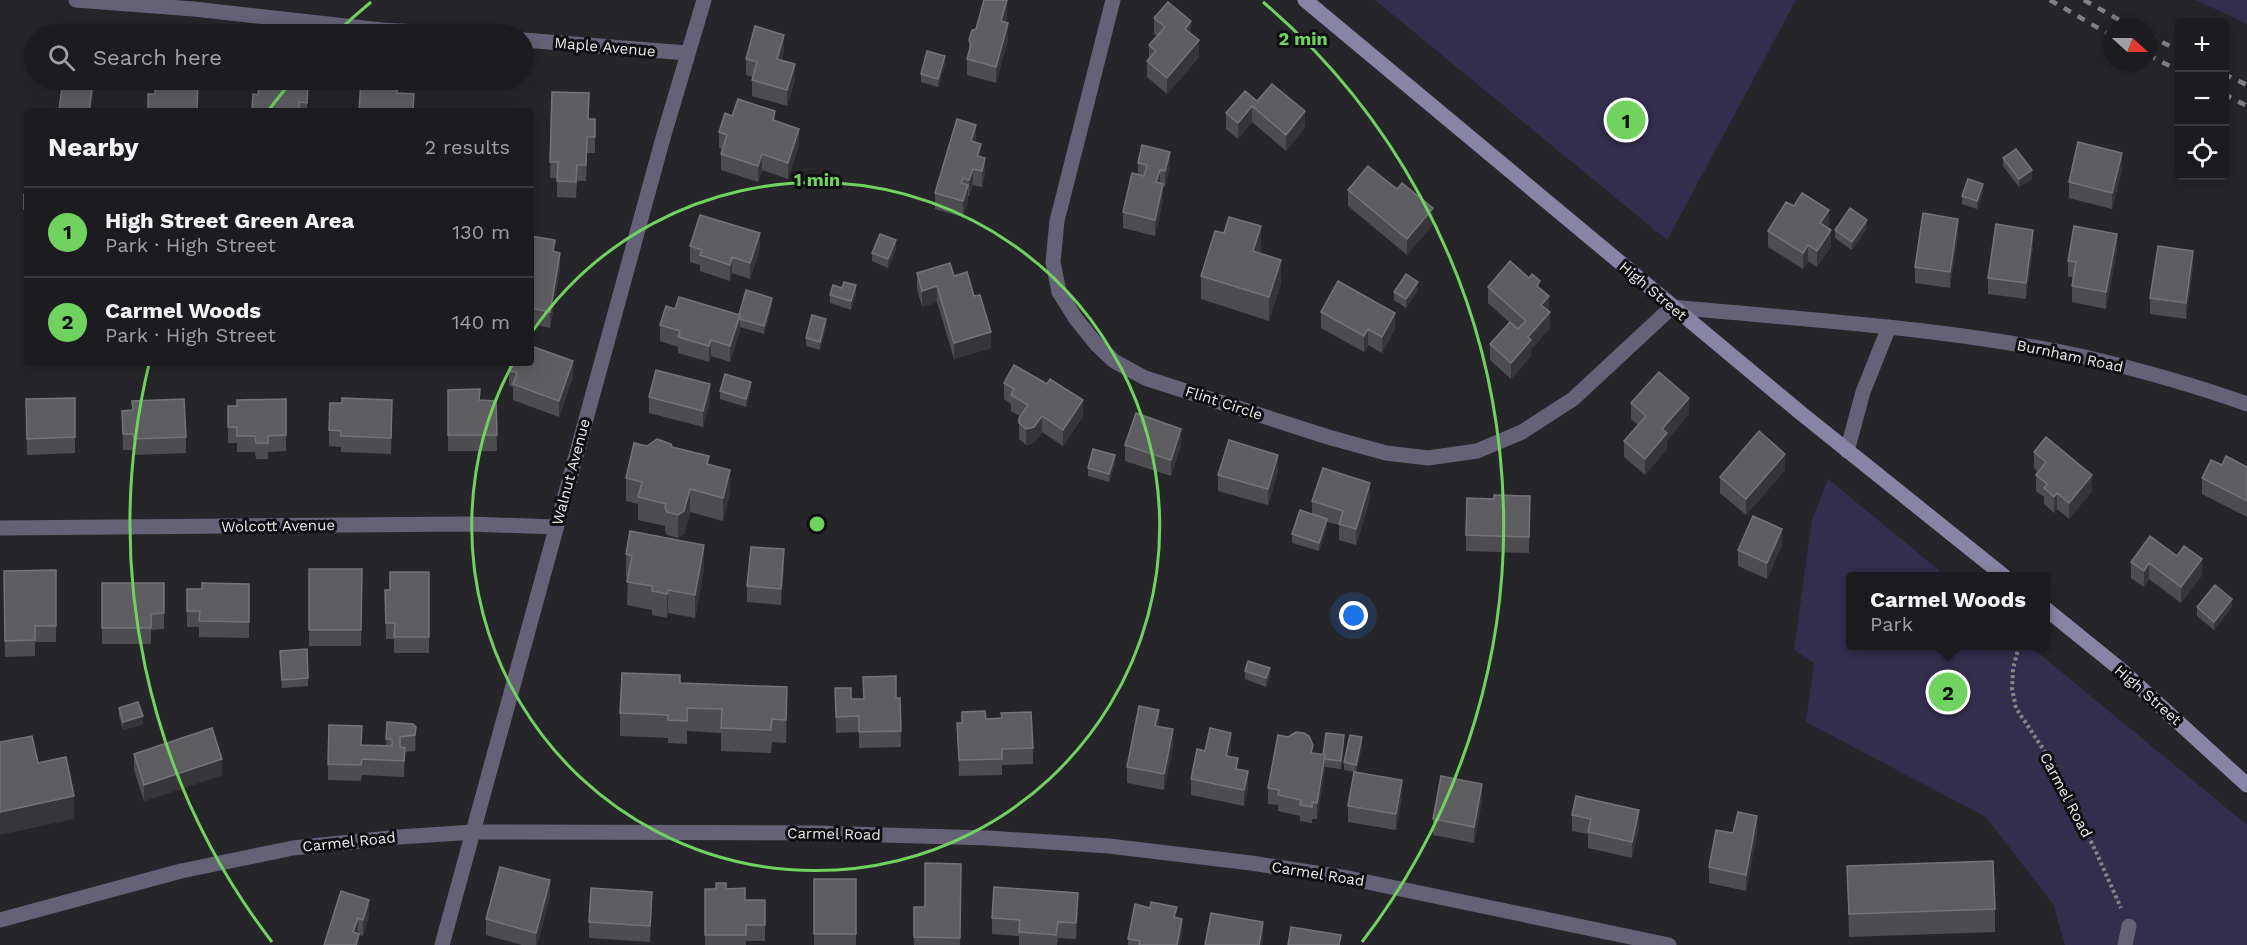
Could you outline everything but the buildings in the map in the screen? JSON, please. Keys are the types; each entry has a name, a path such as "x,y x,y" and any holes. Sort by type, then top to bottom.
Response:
{"main road":[{"name":"High Street","path":"1305,0 1672,307 1999,572"},
{"name":"High Street","path":"2050,612 2120,669 2247,785"}],"street":[{"path":"76,0 194,9 328,24"},
{"name":"Walnut Avenue","path":"442,945 687,53 704,0"},
{"name":"Flint Circle","path":"1113,0 1057,221 1053,262 1059,292 1076,319 1097,345 1114,361 1145,378 1328,437 1386,453 1428,458 1477,451 1522,432 1573,399 1672,307"},
{"name":"Maple Avenue","path":"534,41 687,53"},
{"name":"Burnham Road","path":"1672,307 1889,327 1995,341 2084,357 2183,382 2247,404"},
{"path":"1847,451 1863,392 1889,327"},
{"name":"Wolcott Avenue","path":"0,528 456,524 556,527"},
{"name":"Carmel Road","path":"0,921 181,871 293,848 474,832 815,832 988,838 1109,846 1251,863 1348,878 1669,945"},
{"path":"2125,945 2129,926"}],"path":[{"name":"Carmel Road","path":"2018,650 2013,669 2012,689 2016,708 2057,770 2129,926"}],"shaded area":[{"path":"1375,0 1796,0 1667,240"},
{"path":"2196,0 2247,0 2247,24"},
{"path":"1828,479 1941,572 1846,572 1846,650 2035,650 2247,825 2247,945 2065,945 2053,904 1986,817 1806,722 1814,663 1794,650 1812,520"}],"railway":[{"path":"2050,0 2103,31"},
{"path":"2084,0 2116,18"},
{"path":"2157,40 2175,48"},
{"path":"2157,60 2175,68"},
{"path":"2229,76 2247,85"},
{"path":"2229,97 2247,106"}],"place":[{"name":"High Street Green Area","path":"1626,120"},
{"name":"Carmel Woods","path":"1948,692"}]}
